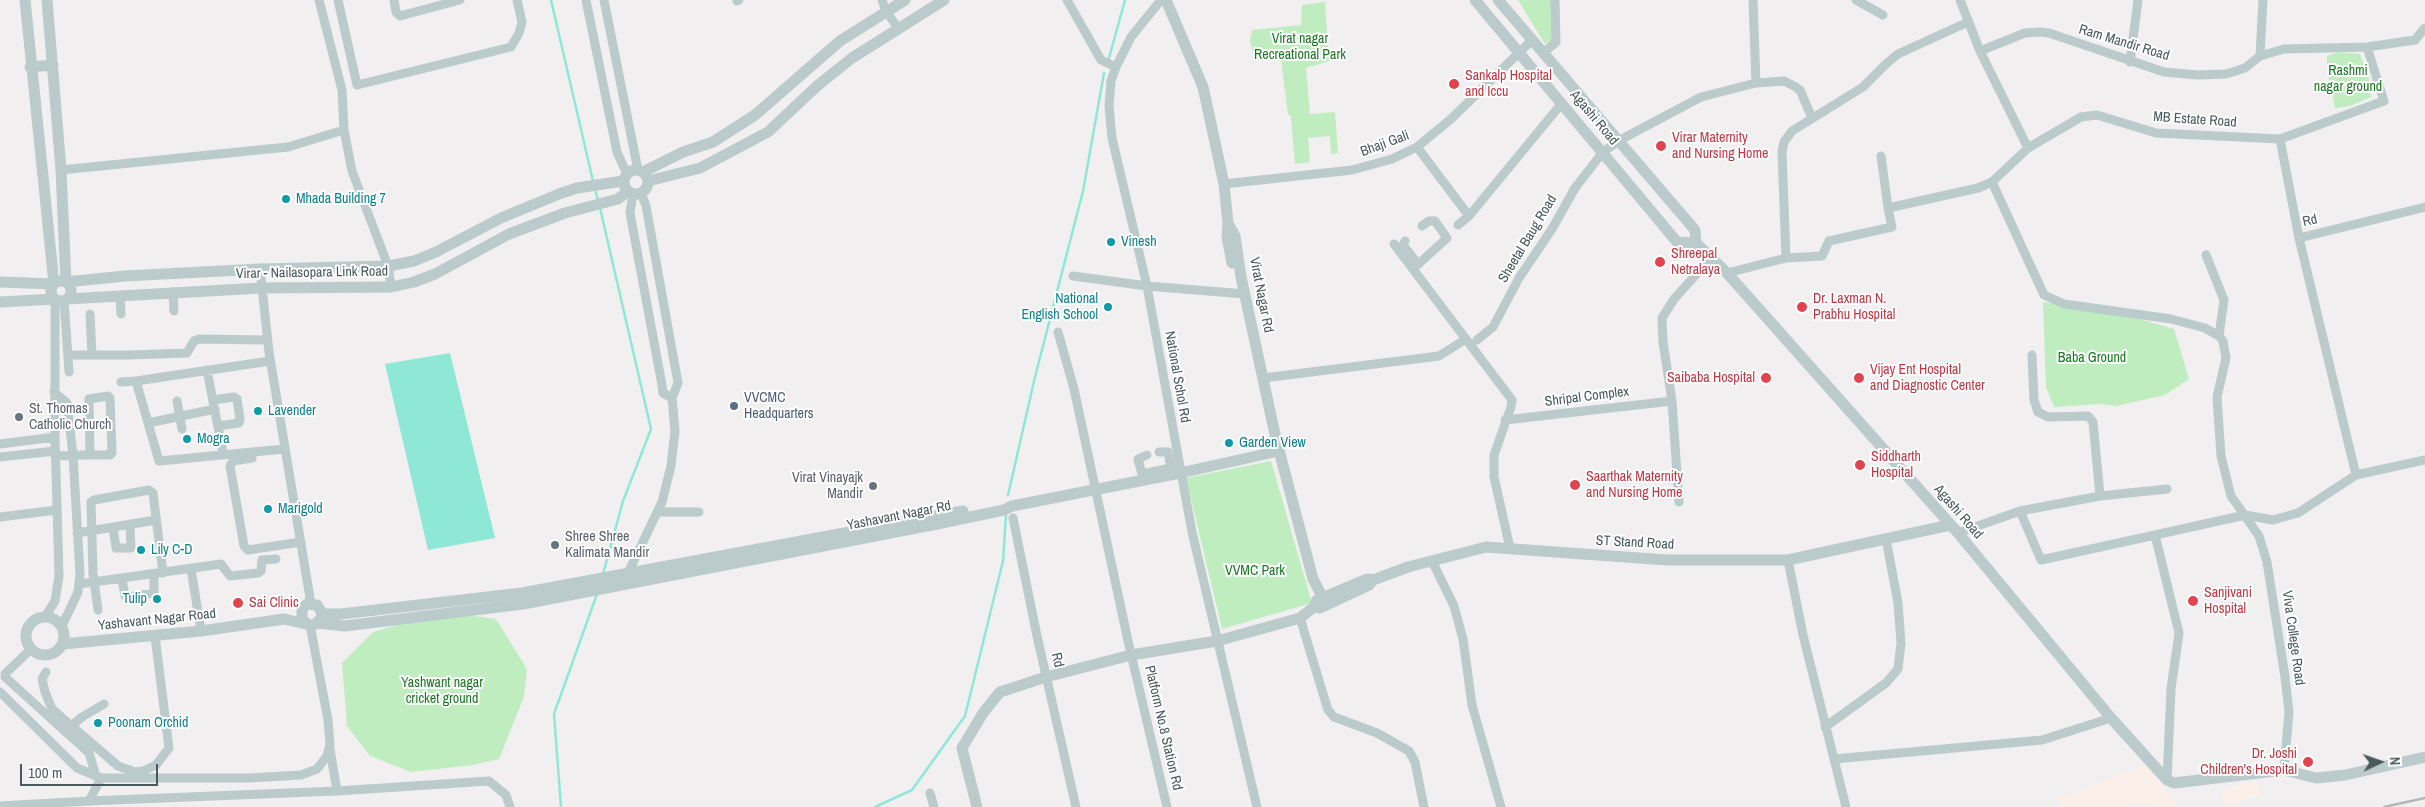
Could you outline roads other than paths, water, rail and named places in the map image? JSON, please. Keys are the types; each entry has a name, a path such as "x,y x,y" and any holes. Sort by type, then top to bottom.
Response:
{"street":[{"path":"24,0 54,284 51,290 62,299 69,372"},
{"path":"46,617 55,600 59,576 54,392 62,299 71,290 66,282 61,170 48,0"},
{"path":"320,0 342,90 344,130 352,171 388,266 392,287"},
{"path":"338,0 358,85"},
{"path":"394,0 396,12 400,16 460,0"},
{"path":"342,90 511,47 522,22 517,0"},
{"path":"586,0 617,152 628,189 630,213 663,393 672,398"},
{"path":"604,0 647,187 628,189"},
{"path":"643,174 683,152 712,142 755,116 840,41 884,6 905,0"},
{"path":"628,189 633,170 643,174 700,168 768,132 817,86 852,58 944,0"},
{"path":"1068,0 1101,60 1114,66"},
{"name":"National Schol Rd","path":"1161,0 1131,36 1114,66 1109,106 1112,138 1138,256 1147,286 1174,472 1257,807"},
{"name":"Virat Nagar Rd","path":"1166,0 1203,87 1224,184 1228,223 1235,236 1241,294 1263,378 1275,451 1320,603"},
{"name":"Agashi Road","path":"1475,0 1677,242 1696,243"},
{"name":"Agashi Road","path":"1498,0 1620,140 1694,230 1696,243 1727,273 1954,529 2111,718 2167,780"},
{"path":"1548,49 1556,42 1555,0"},
{"path":"1753,0 1756,83"},
{"path":"1856,0 1882,15"},
{"path":"1960,0 1980,51 2028,148"},
{"path":"2130,62 2138,0"},
{"path":"2260,56 2263,0"},
{"path":"884,6 898,28"},
{"path":"1786,258 1782,152 1784,142 1792,131 1863,87 1887,62 1898,54 1968,22"},
{"path":"2280,138 2384,101 2367,47 2414,40 2425,28"},
{"name":"Ram Mandir Road","path":"1980,51 2025,32 2049,33 2164,72 2198,75 2226,74 2245,68 2260,56 2284,49 2367,47"},
{"name":"Bhaji Gali","path":"1224,184 1352,170 1392,159 1417,147 1451,119 1531,40"},
{"path":"30,67 53,65"},
{"name":"Sheetal Baug Road","path":"1477,340 1494,327 1519,278 1552,229 1575,188 1603,152 1620,140 1701,97 1756,83 1784,81 1794,86 1800,90 1812,118"},
{"path":"1458,226 1469,216 1562,103"},
{"name":"MB Estate Road","path":"1992,182 2028,148 2081,117 2097,115 2156,133 2280,138"},
{"path":"61,170 288,147 344,130"},
{"name":"Rd","path":"2280,138 2299,238 2425,206"},
{"path":"1417,147 1469,216"},
{"path":"1727,273 1786,258 1822,256 1829,241 1892,227 1882,156"},
{"name":"Virar - Nailasopara Link Road","path":"66,282 125,276 260,269 388,266 414,261 436,252 501,218 577,188 610,182 628,189"},
{"path":"1888,208 1978,188 1992,182 2044,295 2064,304 2171,319 2205,328 2219,336 2224,300 2206,255"},
{"path":"628,189 646,206 678,383 672,398 675,431 671,466 658,512 628,574"},
{"name":"Virar - Nailasopara Link Road","path":"0,302 261,288 392,287 414,282 435,274 509,234 628,189"},
{"path":"559,194 564,213"},
{"path":"1416,266 1447,238 1433,220 1422,226"},
{"path":"2299,238 2356,475"},
{"path":"1405,241 1403,245 1416,266 1466,340 1512,400 1494,455 1494,477 1510,548"},
{"path":"1394,244 1416,266"},
{"path":"1679,502 1672,401 1663,342 1662,318 1674,299 1711,258"},
{"path":"260,269 270,361 300,542 307,605 301,616 314,622"},
{"path":"1073,276 1147,286 1241,294 1275,451"},
{"path":"0,282 54,284 60,281 66,282"},
{"path":"173,292 174,311"},
{"path":"120,295 121,314"},
{"path":"90,314 92,355"},
{"name":"Platform No.8 Station Rd","path":"1058,332 1096,488 1167,807"},
{"name":"Viva College Road","path":"2219,336 2223,340 2226,358 2217,397 2221,456 2231,496 2246,515 2264,548 2286,677 2289,712 2284,770"},
{"path":"68,355 187,353 194,341 200,339 267,340"},
{"path":"1263,378 1439,356 1466,340"},
{"path":"2032,355 2034,400 2038,412 2048,417 2088,416 2093,422 2100,496"},
{"path":"121,382 270,361"},
{"path":"208,370 223,453"},
{"path":"136,381 159,460 223,453 232,455 285,451"},
{"path":"54,392 67,403 73,455 79,584 78,592 62,626"},
{"path":"0,457 55,453 73,455 90,455 110,455 112,453 110,398 108,396 89,398 90,455"},
{"path":"148,423 180,416 234,397 237,399 240,419 238,423 218,426"},
{"path":"177,401 182,429"},
{"name":"Shripal Complex","path":"1505,420 1672,401"},
{"path":"0,444 55,437"},
{"path":"285,451 233,461 230,466 244,546 248,550 300,542"},
{"name":"Yashavant Nagar Rd","path":"314,622 345,626 544,595 938,524 1004,510 1012,506 1275,451"},
{"path":"1146,455 1138,459 1142,474 1174,472 1168,452 1159,452"},
{"path":"2020,511 2041,560 2156,538 2246,515 2273,520 2298,513 2356,475 2425,460"},
{"path":"1954,529 2020,511 2100,496 2167,488"},
{"path":"98,610 94,582 91,502 149,490 153,493 156,520 158,574 154,593 125,596 122,579"},
{"path":"614,581 628,574 990,506 1003,504 1012,506"},
{"path":"0,516 57,510"},
{"path":"658,512 699,512"},
{"name":"Rd","path":"1013,518 1046,677 1076,807"},
{"path":"77,533 156,520"},
{"path":"113,527 116,548 131,548 130,524"},
{"name":"ST Stand Road","path":"1300,618 1320,603 1369,585 1373,580 1432,561 1486,547 1668,560 1788,560 1886,539 1954,529"},
{"path":"2156,538 2179,633 2171,689 2167,780 2174,783 2284,770 2316,778 2345,775 2425,757"},
{"path":"1825,727 1886,683 1898,669 1901,643 1898,603 1886,539"},
{"path":"79,584 221,564 230,576 258,573 261,570 262,560 276,559"},
{"path":"1788,560 1825,727 1846,807"},
{"path":"1432,561 1454,606 1463,639 1472,705 1500,807"},
{"path":"191,569 201,631"},
{"path":"284,620 307,605 320,608 314,622 337,791"},
{"path":"46,617 57,621 62,626 65,638 63,644 52,654 45,656 31,649 26,638 29,626 34,621 46,617"},
{"path":"977,807 962,748 1000,692 1046,677 1132,655 1217,641 1300,618 1328,710 1334,717 1377,733 1409,751 1415,762 1424,807"},
{"path":"284,620 314,622"},
{"name":"Yashavant Nagar Road","path":"63,644 155,636 284,620"},
{"path":"3,673 118,766 135,772 156,765 169,748 155,636"},
{"path":"3,673 31,649"},
{"path":"46,672 42,679 52,709 89,752 99,777 89,801"},
{"path":"0,686 4,683 3,673"},
{"path":"0,692 77,768 99,777 249,778 301,775 317,769 327,756 330,745"},
{"path":"69,728 104,704"},
{"path":"1834,759 2042,740 2111,718"},
{"path":"0,806 337,791 489,781 506,795 510,807"},
{"path":"930,793 934,807"}],"waterway":[{"path":"551,0 593,181"},
{"path":"1109,58 1125,0"},
{"path":"1008,495 1035,377 1083,191 1104,73"},
{"path":"595,189 598,201"},
{"path":"600,208 651,429 623,501 603,574"},
{"path":"875,807 912,790 965,716 1003,561 1006,514"},
{"path":"561,807 554,714 597,594"}],"railway":[{"path":"2384,807 2425,798"}],"place":[{"name":"Sankalp Hospital and Iccu","path":"1454,84"},
{"name":"Virar Maternity and Nursing Home","path":"1661,146"},
{"name":"Mhada Building 7","path":"286,199"},
{"name":"Vinesh","path":"1111,242"},
{"name":"Shreepal Netralaya","path":"1660,262"},
{"name":"National English School","path":"1108,307"},
{"name":"Dr. Laxman N. Prabhu Hospital","path":"1802,307"},
{"name":"Saibaba Hospital","path":"1766,378"},
{"name":"Vijay Ent Hospital and Diagnostic Center","path":"1859,378"},
{"name":"VVCMC Headquarters","path":"734,406"},
{"name":"Lavender","path":"258,411"},
{"name":"St. Thomas Catholic Church","path":"19,417"},
{"name":"Mogra","path":"187,439"},
{"name":"Garden View","path":"1229,443"},
{"name":"Siddharth Hospital","path":"1860,465"},
{"name":"Saarthak Maternity and Nursing Home","path":"1575,485"},
{"name":"Virat Vinayajk Mandir","path":"873,486"},
{"name":"Marigold","path":"268,509"},
{"name":"Shree Shree Kalimata Mandir","path":"555,545"},
{"name":"Lily C-D","path":"141,550"},
{"name":"Tulip","path":"157,599"},
{"name":"Sanjivani Hospital","path":"2193,601"},
{"name":"Sai Clinic","path":"238,603"},
{"name":"Poonam Orchid","path":"98,723"},
{"name":"Dr. Joshi Children's Hospital","path":"2308,762"}],"park label":[{"name":"Virat nagar Recreational Park","path":"1300,48"},
{"name":"Rashmi nagar ground","path":"2348,79"},
{"name":"Baba Ground","path":"2092,358"},
{"name":"VVMC Park","path":"1255,571"},
{"name":"Yashwant nagar cricket ground","path":"442,692"}]}
